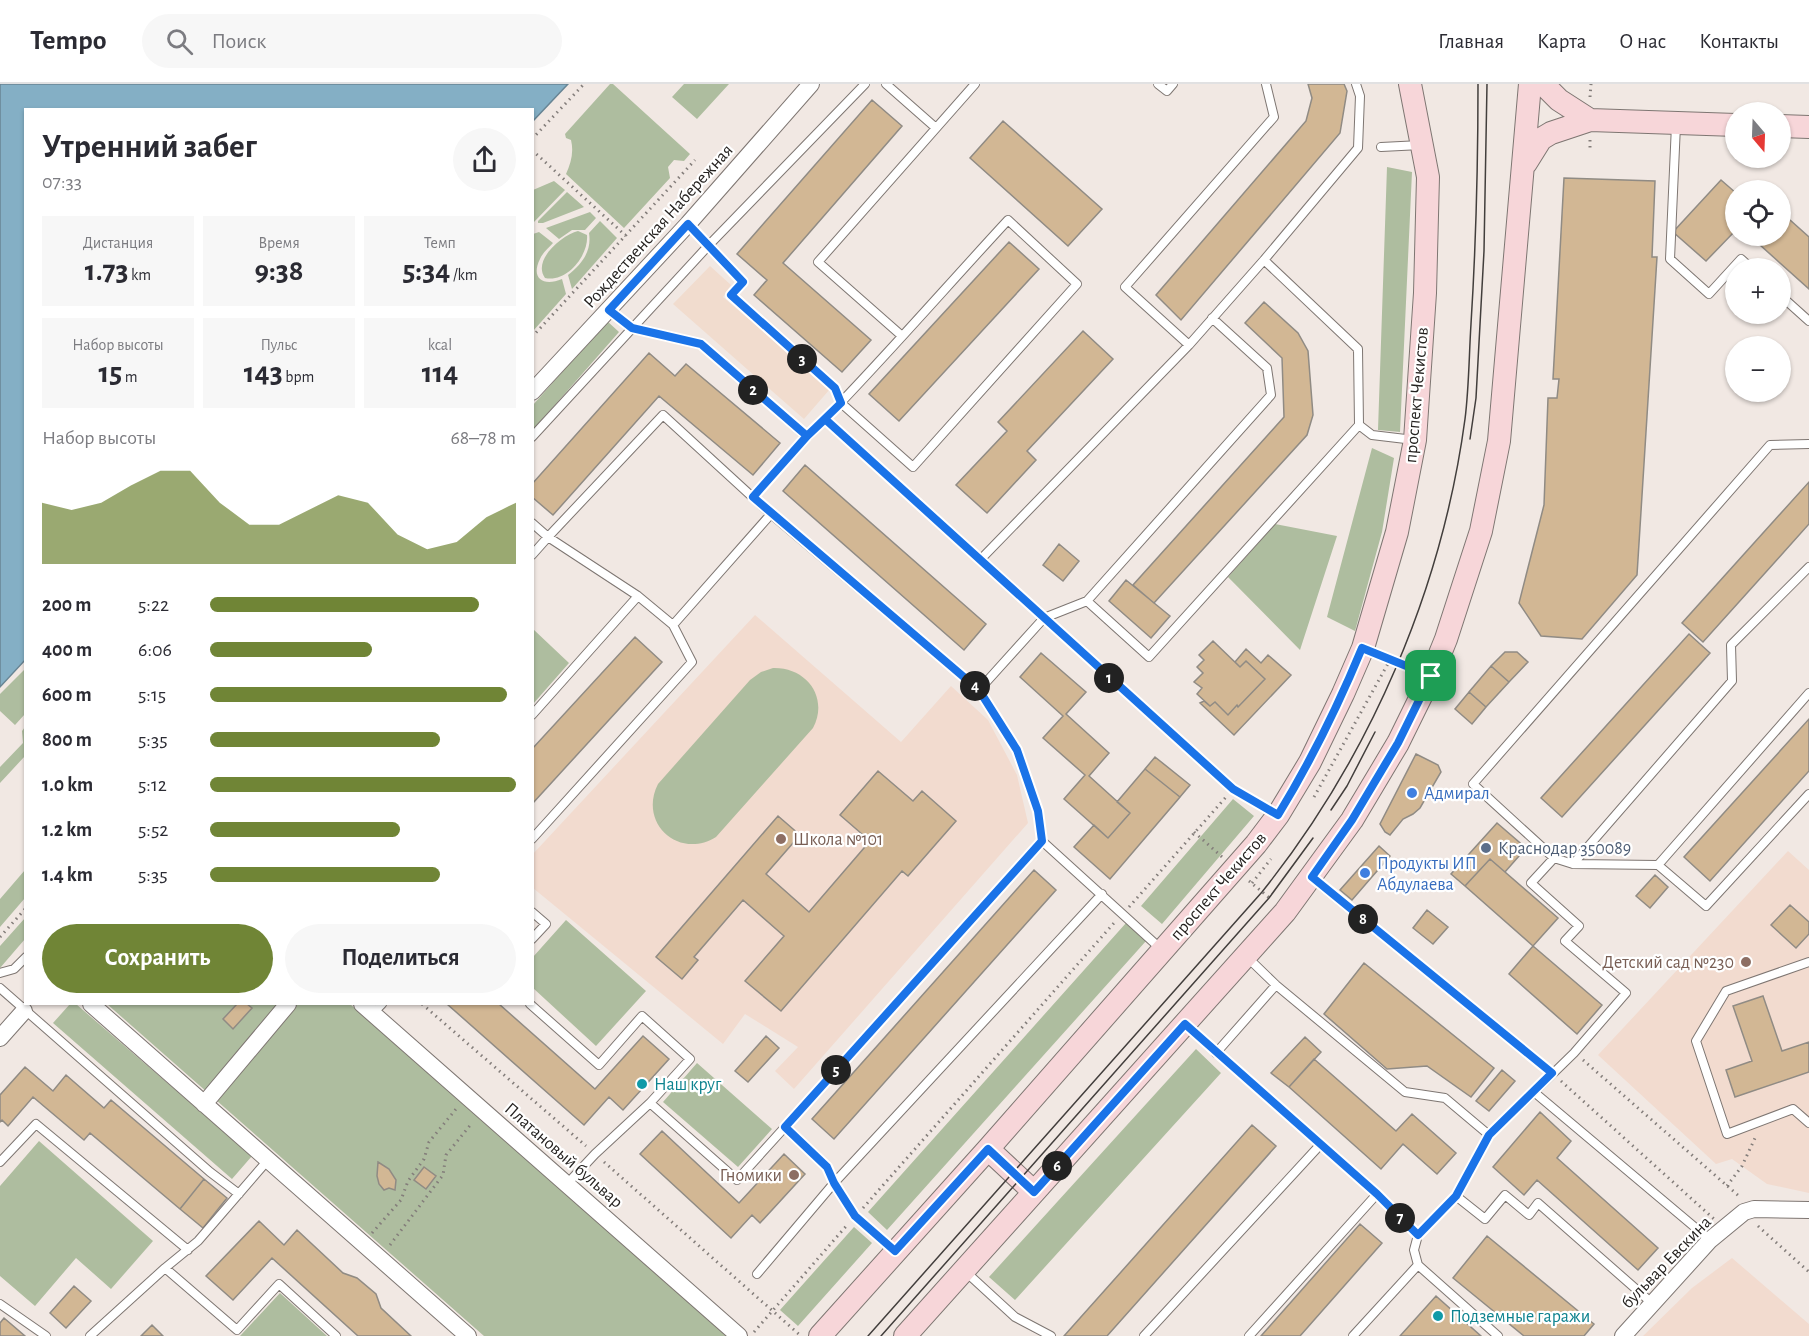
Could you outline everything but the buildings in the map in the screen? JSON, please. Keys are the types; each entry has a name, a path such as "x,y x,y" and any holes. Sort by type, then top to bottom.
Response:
{"main road":[{"name":"проспект Чекистов","path":"820,1336 1256,844 1278,815 1310,762 1333,717 1362,648 1396,532 1415,440 1425,293 1428,177 1410,84"},
{"path":"905,1336 1246,957 1312,877 1352,820 1398,743 1431,676 1446,639 1481,531 1499,441 1530,84"},
{"path":"1543,84 1559,100 1590,120"},
{"path":"1524,167 1541,140 1551,133 1590,120 1725,125"},
{"path":"1791,126 1809,127"},
{"path":"988,1149 1034,1192"}],"street":[{"name":"Рождественская Набережная","path":"534,390 688,224 811,84"},
{"path":"92,1005 468,1336"},
{"path":"204,1104 287,1005"},
{"name":"Платановый бульвар","path":"372,1007 467,1096 739,1336"},
{"path":"0,1038 24,1011"},
{"path":"1749,1211 1809,1210"},
{"name":"бульвар Евскина","path":"1623,1336 1710,1240 1749,1211"}],"lane":[{"path":"534,435 709,245 865,84"},
{"path":"886,84 936,128"},
{"path":"902,336 818,262 975,84"},
{"path":"1158,84 1167,91 1173,84"},
{"path":"1189,345 1125,287 1274,117 1266,84"},
{"path":"980,560 1189,345 1358,148 1360,96 1356,84"},
{"path":"1676,124 1670,259 1709,294 1725,276"},
{"path":"1381,147 1422,145"},
{"path":"688,224 743,282 731,295 835,388 841,403 913,467 1077,284 1008,220 841,403 807,436 753,497"},
{"path":"1087,600 1149,657 1359,425 1358,349 1264,260"},
{"path":"1791,305 1809,321"},
{"path":"609,310 632,328 701,344 807,436"},
{"path":"979,690 1044,618 1087,600 1271,395 1267,368 1212,318"},
{"path":"534,553 663,415 771,514 979,690 1017,750 1038,811 1042,841 1163,950"},
{"path":"825,419 1233,789 1278,815"},
{"path":"1359,425 1372,435 1415,440"},
{"path":"1809,444 1770,445 1473,784 1554,858 1573,864 1658,865 1706,906 1809,794"},
{"path":"673,625 771,514"},
{"path":"534,525 548,537 639,596 673,625 692,662 534,837"},
{"path":"1573,864 1732,681 1731,645 1809,567"},
{"path":"534,713 639,596"},
{"path":"1658,865 1809,693"},
{"path":"650,1103 737,1180 1042,841"},
{"path":"1498,1336 1418,1265 1414,1250 1418,1235 1456,1196 1489,1135 1575,1053 1626,993 1565,942 1579,926 1531,883 1554,858"},
{"path":"1312,877 1552,1073"},
{"path":"757,1274 834,1183 1102,894"},
{"path":"534,914 546,924 534,937"},
{"path":"1246,957 1276,986 1405,1092 1445,1098 1489,1135"},
{"path":"0,973 14,969 24,959"},
{"path":"1809,962 1726,991 1696,1041 1727,1134 1793,1109 1809,1123"},
{"path":"1216,1053 1276,986"},
{"path":"0,988 210,1172 239,1194"},
{"path":"531,1005 599,1065 642,1016 690,1059 650,1103 595,1154 567,1184"},
{"path":"1185,1024 1377,1194 1418,1235"},
{"path":"1534,1092 1710,1240"},
{"path":"0,1162 36,1124 188,1250"},
{"path":"785,1127 827,1167 834,1183 855,1216 895,1251"},
{"path":"1144,1336 1320,1145"},
{"path":"90,1336 188,1250 268,1160"},
{"path":"1249,1336 1377,1194"},
{"path":"1456,1196 1485,1220 1505,1195 1529,1215 1538,1203 1653,1304"},
{"path":"1353,1336 1418,1265"},
{"path":"165,1268 237,1330 279,1284 336,1336"},
{"path":"963,1269 1015,1317 1051,1336"},
{"path":"0,1304 46,1336"}],"path":[{"path":"534,137 584,84"},
{"path":"534,152 626,236"},
{"path":"534,335 695,160"},
{"path":"1362,648 1431,676"},
{"path":"1314,797 1390,660"},
{"path":"750,1336 1233,789"},
{"path":"1252,883 1275,853"},
{"path":"0,937 24,910"},
{"path":"423,1005 801,1336"},
{"path":"1575,1053 1727,1186 1809,1272"},
{"path":"1552,1073 1724,1228"},
{"path":"363,1244 401,1200 408,1180 424,1159 429,1142 467,1096"},
{"path":"379,1258 443,1175 446,1155 483,1110"},
{"path":"1727,1186 1742,1166 1756,1135"}],"shaded area":[{"path":"710,266 731,285 723,297 830,389 804,419 673,304"},
{"name":"Школа №101","path":"755,615 901,742 951,686 988,720 1017,775 1028,823 794,1089 775,1071 798,1047 745,1014 723,1044 534,889 534,853"},
{"name":"Детский сад №230","path":"1788,851 1809,870 1809,1193 1767,1184 1732,1159 1716,1164 1598,1055"},
{"path":"1732,1258 1809,1324 1809,1336 1643,1336 1692,1288"}],"green space":[{"path":"610,84 613,84 690,154 684,161 674,160 668,167 670,178 624,228 566,174 571,162 572,149 571,140 566,138 565,134"},
{"path":"684,84 729,84 697,119 672,97"},
{"path":"1387,167 1412,172 1400,432 1378,430"},
{"path":"554,181 565,190 534,222 534,190"},
{"path":"567,192 584,207 538,223 538,221"},
{"path":"590,212 596,218 585,230 572,230 559,239 546,228"},
{"path":"600,221 617,238 572,289 568,275 585,257 590,240 589,233"},
{"path":"578,231 587,235 587,243 580,259 575,266 561,276 545,278 542,264 546,256 557,243"},
{"path":"539,232 553,243 544,252 537,266 540,280 550,282 562,279 566,294 534,330 534,234"},
{"path":"607,321 619,332 534,429 534,404"},
{"path":"1372,448 1394,458 1382,532 1355,631 1327,617"},
{"path":"1275,524 1337,536 1300,650 1228,577"},
{"path":"534,630 569,663 534,703"},
{"path":"773,668 796,673 812,686 818,706 813,728 716,837 702,843 689,844 676,841 658,824 653,812 653,798 658,784 750,680 761,672"},
{"path":"24,670 24,715 15,725 0,711 0,694"},
{"path":"24,728 24,757 0,783 0,767 23,743 22,731"},
{"path":"1233,799 1254,816 1162,924 1141,906"},
{"path":"24,871 24,899 0,927 0,899"},
{"path":"24,919 24,940 0,968 0,946"},
{"path":"566,920 646,991 596,1046 534,989 534,956"},
{"path":"1126,923 1146,941 887,1230 868,1212"},
{"path":"69,1005 77,1005 252,1156 232,1179 53,1023"},
{"path":"108,1005 351,1005 728,1336 484,1336"},
{"path":"1196,1049 1221,1073 1015,1300 989,1277"},
{"path":"697,1063 772,1129 738,1167 663,1102"},
{"path":"39,1141 153,1241 111,1289 76,1258 35,1306 0,1276 0,1186"},
{"path":"854,1227 872,1243 798,1326 780,1310"},
{"path":"280,1293 327,1336 240,1336"}],"water":[{"path":"0,84 568,84 534,120 534,108 24,108 24,661 0,687"}],"tram line":[{"path":"868,1336 1262,892 1301,840 1336,785 1368,728 1419,608 1439,546 1454,483 1465,419 1475,234 1478,84"},
{"path":"1470,439 1476,398 1484,251 1487,84"},
{"path":"1331,810 1347,786 1375,732"},
{"path":"881,1336 1269,898 1313,838"}],"place":[{"name":"Адмирал","path":"1412,793"},
{"name":"Школа №101","path":"781,839"},
{"name":"Краснодар 350089","path":"1486,848"},
{"name":"Продукты ИП Абдулаева","path":"1365,873"},
{"name":"Детский сад №230","path":"1746,962"},
{"name":"Наш круг","path":"642,1084"},
{"name":"Гномики","path":"794,1175"},
{"name":"Подземные гаражи","path":"1438,1316"}],"route":[{"path":"1431,676 1362,648 1333,717 1310,762 1278,815 1233,789 825,419 807,436 701,344 632,328 609,310 688,224 743,282 731,295 835,388 841,403 807,436 753,497 979,690 1017,750 1038,811 1042,841 785,1127 827,1167 834,1183 855,1216 895,1251 988,1149 1034,1192 1185,1024 1377,1194 1418,1235 1456,1196 1489,1135 1552,1073 1312,877 1352,820 1398,743 1431,676"}]}
